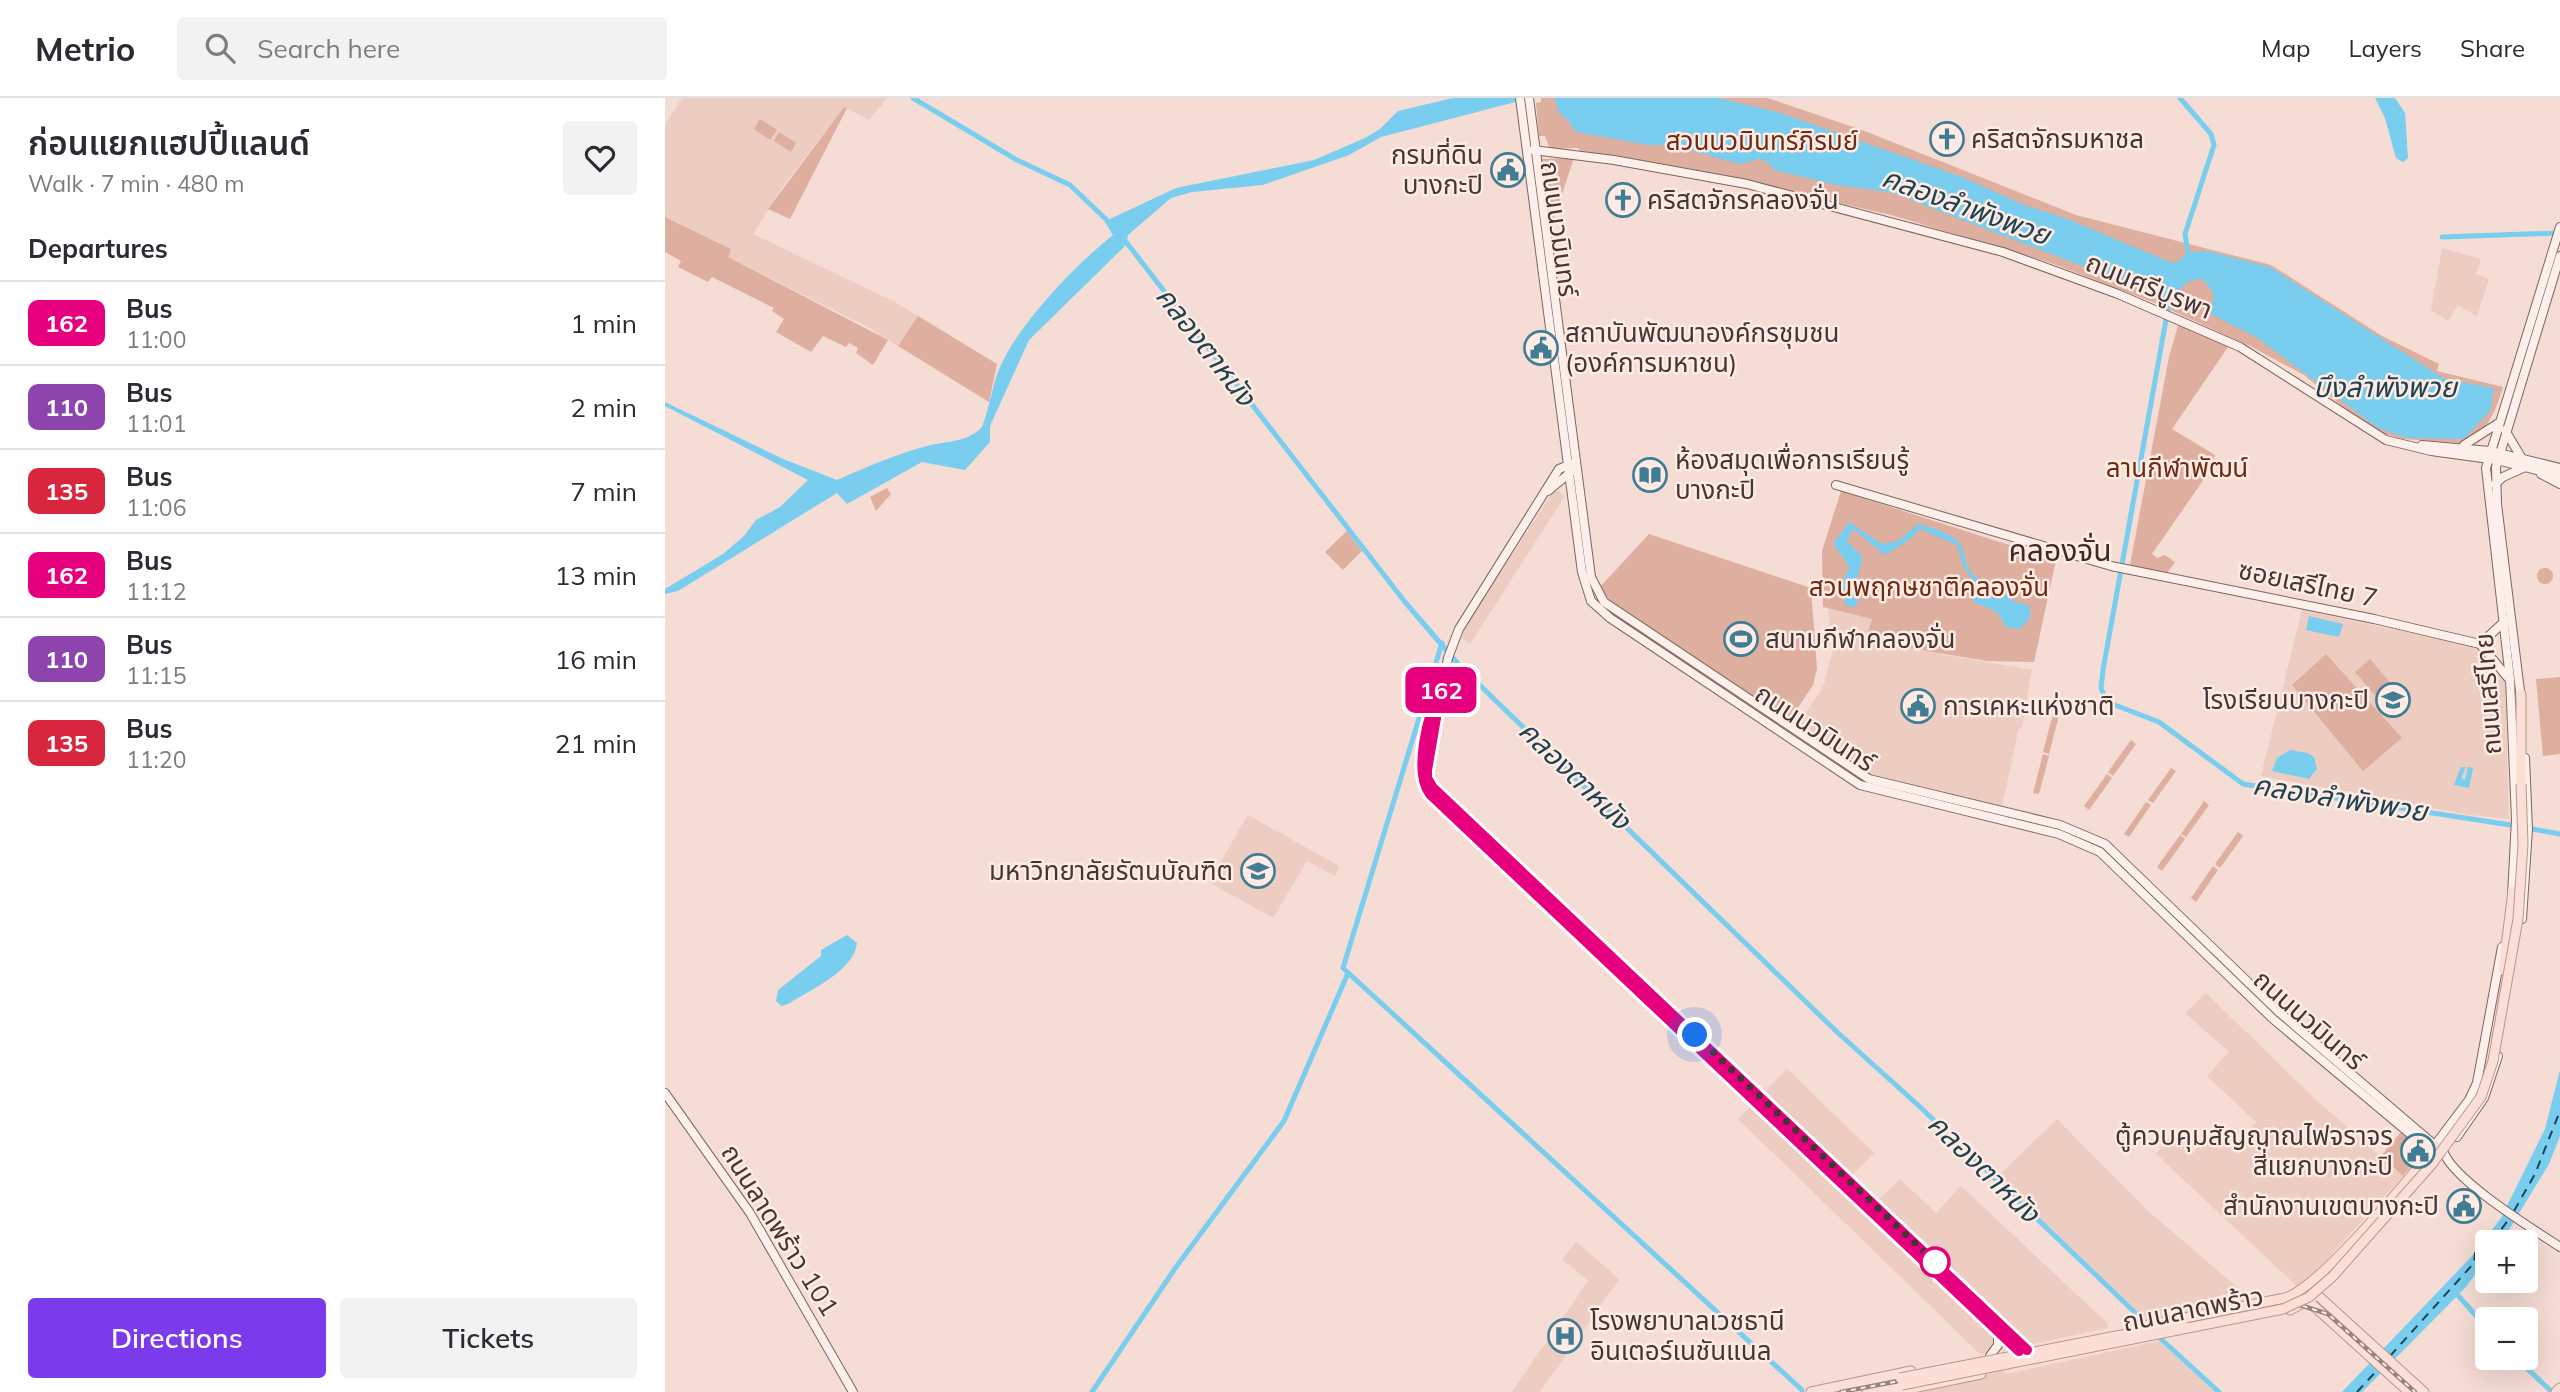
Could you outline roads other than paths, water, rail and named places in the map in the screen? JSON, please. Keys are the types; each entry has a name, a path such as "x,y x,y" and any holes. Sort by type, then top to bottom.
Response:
{"main road":[{"name":"ถนนนวมินทร์","path":"1525,99 1568,453 1574,467 1573,495 1585,587 1591,601 1611,618 1860,785 2059,834 2100,852 2282,1027 2389,1112"},
{"name":"ถนนนวมินทร์","path":"1531,150 1591,577 1604,601 1869,779 2060,825 2105,844 2280,1013 2389,1112 2504,1210 2560,1247"},
{"name":"ถนนศรีบูรพา","path":"1531,150 1605,158 1714,177 1845,208 2003,252 2175,317 2254,355 2379,438 2405,445 2493,455"},
{"name":"ถนนเสรีไทย","path":"2432,1149 2469,1100 2480,1074 2513,891 2516,819 2509,679 2487,492 2499,421 2560,228"},
{"name":"ถนนเสรีไทย","path":"2444,1157 2481,1104 2496,1067 2522,915 2528,819 2521,694 2493,455 2505,430 2560,256"},
{"path":"2453,446 2471,443 2499,421"},
{"path":"2495,484 2523,463 2505,430"},
{"name":"ถนนศรีบูรพา","path":"2405,445 2453,446 2537,466 2560,476"},
{"path":"1551,490 1549,484 1568,453"},
{"name":"ถนนศรีบูรพา","path":"2537,466 2560,465"},
{"path":"2537,466 2560,484"},
{"path":"1559,469 1574,467"},
{"path":"1574,467 1551,490 1459,629 1448,658 1424,775 1430,794 1761,1100 1998,1331 2023,1350"},
{"name":"ซอยเสรีไทย 7","path":"1836,485 2127,570 2374,619 2480,644"},
{"path":"1551,490 1565,488 1573,495"},
{"path":"2504,622 2480,644 2509,679"},
{"path":"1435,717 1440,706 1441,689"},
{"path":"1828,1392 1901,1381 2283,1309 2309,1297 2327,1282 2432,1164 2471,1113 2486,1085 2518,919 2523,844 2521,694"},
{"path":"1440,706 1454,701 1463,703"},
{"path":"1867,1392 1901,1381 2273,1305 2305,1292 2329,1272 2409,1184 2470,1105 2485,1072 2503,970 2513,891"},
{"name":"ถนนลาดพร้าว 101","path":"665,1093 760,1228 853,1392"},
{"path":"2304,1289 2432,1149"},
{"name":"ถนนลาดพร้าว","path":"1894,1392 2264,1316 2309,1302 2444,1157"},
{"path":"1842,1179 2023,1350 2030,1363"},
{"path":"2304,1289 2317,1295 2407,1390"},
{"path":"2304,1289 2309,1302 2424,1392"},
{"name":"ถนนลาดพร้าว","path":"1811,1392 2285,1298 2304,1289"},
{"path":"1990,1356 1998,1345 1998,1331"},
{"path":"2556,1392 2560,1388"}],"water":[{"path":"1453,98 1531,98 1381,137 1349,155 1263,185 1192,192 1171,198 1128,235 1126,245 1029,340 990,426 990,442 965,470 922,462 847,504 837,493 678,591 665,594 665,589 723,554 744,536 756,520 780,507 808,480 665,406 665,402 783,459 837,480 907,452 964,438 982,427 998,372 1021,331 1066,278 1113,235 1105,222 1176,188 1314,160 1365,138 1380,129 1398,111"},
{"name":"บึงลำพังพวย","path":"1554,98 1718,98 1777,112 1962,177 2024,205 2065,218 2170,262 2175,263 2190,252 2207,251 2270,267 2445,379 2494,388 2490,411 2461,439 2407,438 2378,428 2256,337 2207,312 2213,304 2213,292 2203,279 2188,281 2180,290 2176,302 1890,192 1836,185 1774,170 1770,164 1759,159 1740,164 1670,145 1647,145 1576,132 1560,114"},
{"path":"2375,98 2395,98 2405,113 2408,158 2403,162 2396,158 2385,118"},
{"path":"1849,522 1882,544 1898,541 1918,524 1944,532 1960,545 1974,575 2002,588 2013,601 2030,606 2030,618 2020,629 2006,627 1997,612 1974,602 1972,597 1983,586 1982,583 1975,583 1963,566 1957,545 1920,529 1909,540 1885,555 1853,529 1847,541 1862,556 1862,561 1854,588 1858,602 1855,607 1847,606 1840,592 1849,566 1833,544"},
{"path":"2309,616 2343,624 2339,637 2306,630"},
{"path":"2290,750 2308,753 2314,757 2317,769 2309,779 2272,771 2277,758"},
{"path":"2461,767 2466,767 2461,778 2465,780 2468,767 2473,768 2469,788 2454,785"},
{"path":"847,935 857,943 854,953 840,971 790,1003 782,1006 776,1001 778,990 821,956 821,950"},
{"path":"2560,1070 2560,1136 2549,1164 2509,1230 2492,1230 2501,1218 2545,1129"},
{"path":"2475,1252 2475,1275 2466,1287 2362,1392 2342,1392"}],"waterway":[{"name":"คลองตาหนัง","path":"913,98 1017,160 1070,185 1112,225"},
{"path":"2180,98 2211,134 2214,145 2185,234 2189,259"},
{"path":"2442,237 2560,233"},
{"name":"คลองตาหนัง","path":"1123,238 1405,602 1459,665 1837,1032 1918,1105 2145,1322"},
{"name":"คลองลำพังพวย","path":"2171,292 2103,670 2101,688 2107,702 2159,722 2243,784 2517,826"},
{"path":"1442,643 1343,968 1802,1390"},
{"name":"คลองลำพังพวย","path":"2527,828 2560,834"},
{"path":"1092,1392 1176,1267 1284,1121 1348,973"},
{"path":"2454,1291 2475,1315"},
{"name":"คลองตาหนัง","path":"2161,1339 2219,1392"},
{"path":"2529,1370 2552,1392"}],"railway":[{"path":"1841,1392 2300,1305 2328,1314 2415,1392"}],"place":[{"name":"คริสตจักรมหาชล","path":"1947,139"},
{"name":"กรมที่ดิน บางกะปิ","path":"1508,170"},
{"name":"คริสตจักรคลองจั่น","path":"1623,200"},
{"name":"สถาบันพัฒนาองค์กรชุมชน (องค์การมหาชน)","path":"1541,348"},
{"name":"ห้องสมุดเพื่อการเรียนรู้ บางกะปิ","path":"1650,475"},
{"name":"สนามกีฬาคลองจั่น","path":"1741,639"},
{"name":"โรงเรียนบางกะปิ","path":"2393,700"},
{"name":"การเคหะแห่งชาติ","path":"1918,706"},
{"name":"มหาวิทยาลัยรัตนบัณฑิต","path":"1258,871"},
{"name":"ตู้ควบคุมสัญญาณไฟจราจร สี่แยกบางกะปิ","path":"2418,1151"},
{"name":"สำนักงานเขตบางกะปิ","path":"2464,1206"},
{"name":"โรงพยาบาลเวชธานี อินเตอร์เนชันแนล","path":"1565,1336"}],"district":[{"name":"คลองจั่น","path":"2060,551"}],"park label":[{"name":"สวนนวมินทร์ภิรมย์","path":"1762,141"},
{"name":"ลานกีฬาพัฒน์","path":"2177,468"},
{"name":"สวนพฤกษชาติคลองจั่น","path":"1929,587"}]}
